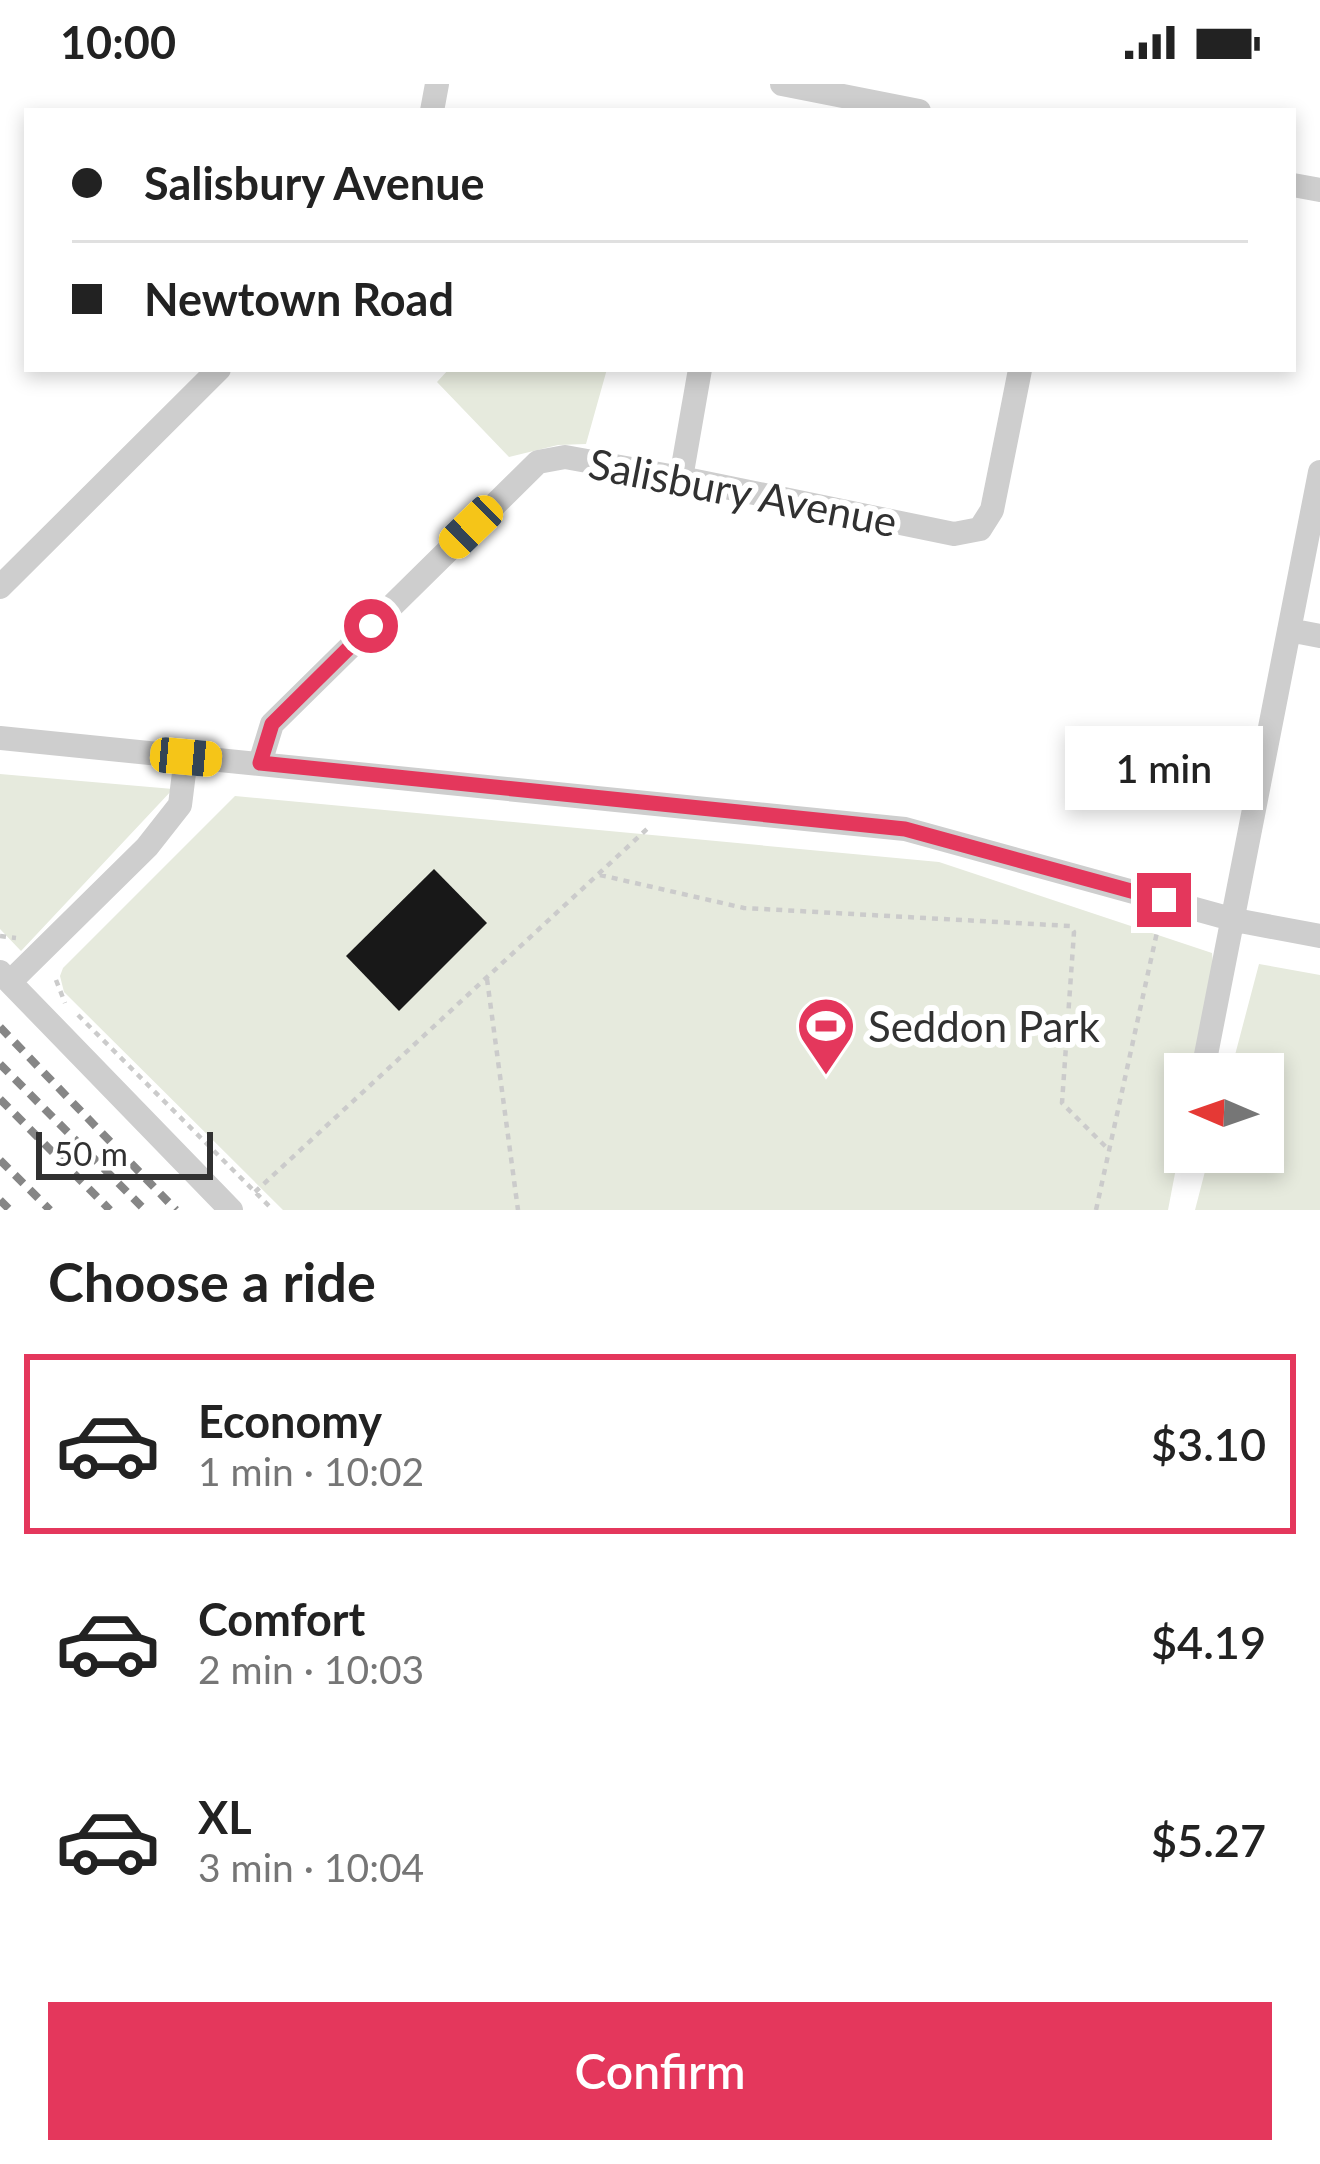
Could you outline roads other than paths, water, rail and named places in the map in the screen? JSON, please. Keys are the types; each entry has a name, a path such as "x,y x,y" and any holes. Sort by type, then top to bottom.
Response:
{"street":[{"path":"782,84 904,108"},
{"path":"0,587 216,372"},
{"path":"682,478 700,372"},
{"name":"Salisbury Avenue","path":"260,763 272,724 538,462 565,457 954,534 980,529 992,510 1020,372"},
{"path":"1207,1053 1320,472"},
{"path":"1289,630 1320,636"},
{"path":"0,738 905,829 1235,920 1320,936"},
{"path":"186,757 180,805 148,847 5,977 231,1210"}],"railway":[{"path":"0,1027 176,1210"},
{"path":"0,1064 145,1210"},
{"path":"0,1099 110,1210"},
{"path":"0,1160 50,1210"},
{"path":"0,1200 10,1210"}],"place":[{"name":"Seddon Park","path":"826,1077"}]}
